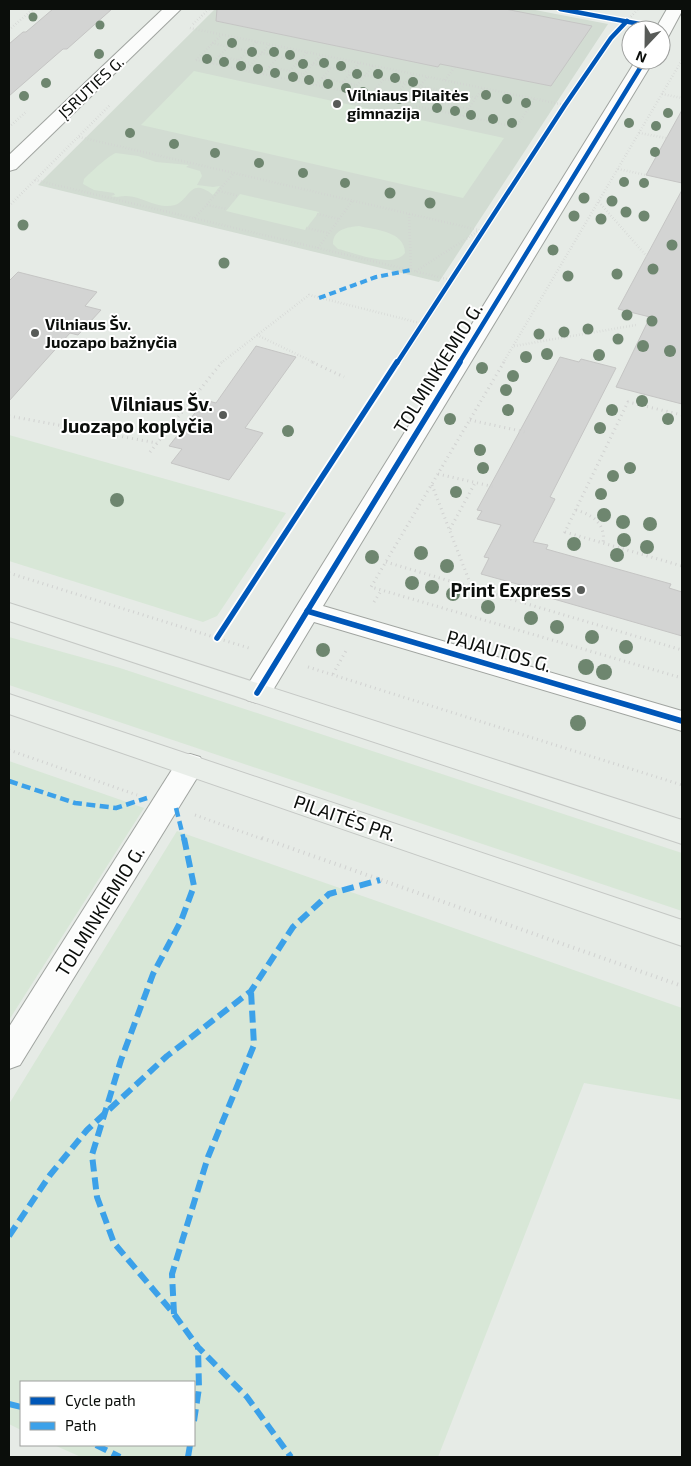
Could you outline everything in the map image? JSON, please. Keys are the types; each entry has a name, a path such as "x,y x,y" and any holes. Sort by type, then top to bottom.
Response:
{"main road":[{"path":"9,612 682,832"},
{"name":"PILAITĖS PR.","path":"9,704 682,933"}],"street":[{"name":"ĮSRUTIES G.","path":"9,165 173,9"},
{"name":"TOLMINKIEMIO G.","path":"257,693 639,70"},
{"name":"PAJAUTOS G.","path":"307,611 682,721"},
{"name":"TOLMINKIEMIO G.","path":"9,1055 190,765"}],"path":[{"path":"9,30 33,9"},
{"path":"209,9 190,28 566,105"},
{"path":"629,20 638,9"},
{"path":"221,34 196,60 516,127 535,99"},
{"path":"239,60 257,42"},
{"path":"212,43 248,51"},
{"path":"246,70 270,44"},
{"path":"212,63 228,47"},
{"path":"290,71 307,52"},
{"path":"261,53 299,61"},
{"path":"298,81 321,55"},
{"path":"219,56 252,63"},
{"path":"263,74 278,57"},
{"path":"682,60 371,587 682,678"},
{"path":"343,82 359,63"},
{"path":"313,64 351,72"},
{"path":"351,92 373,66"},
{"path":"269,67 304,74"},
{"path":"445,80 455,67"},
{"path":"316,85 331,68"},
{"path":"397,94 412,74"},
{"path":"366,75 405,83"},
{"path":"406,104 427,77"},
{"path":"322,78 356,85"},
{"path":"369,96 384,79"},
{"path":"420,86 477,98"},
{"path":"463,116 484,88"},
{"path":"375,89 469,109"},
{"path":"662,94 682,98"},
{"path":"9,206 115,100"},
{"path":"639,133 666,138"},
{"path":"79,137 482,230 415,271"},
{"path":"618,169 646,175"},
{"path":"195,218 234,173"},
{"path":"35,180 451,280"},
{"path":"218,191 239,196"},
{"path":"318,248 353,200"},
{"path":"598,202 650,260"},
{"path":"207,205 227,210"},
{"path":"409,213 411,270"},
{"path":"317,214 339,219"},
{"path":"306,228 328,233"},
{"path":"150,452 218,365 309,295 424,324"},
{"path":"514,346 636,325"},
{"path":"257,335 344,377"},
{"path":"682,415 628,402 565,532 682,566"},
{"path":"9,416 157,444"},
{"path":"470,420 525,432"},
{"path":"438,474 495,487"},
{"path":"449,530 475,483"},
{"path":"432,485 472,588"},
{"path":"576,510 594,517 600,523 604,529 603,543"},
{"path":"386,562 682,650"},
{"path":"9,573 682,785"},
{"path":"9,750 682,986"}],"shaded area":[{"name":"Vilniaus Pilaitės gimnazija","path":"215,9 530,9 608,24 439,282 38,185"}],"green space":[{"path":"194,71 504,138 463,198 141,125"},
{"path":"116,153 138,156 156,162 189,165 186,167 200,171 202,176 197,185 220,186 213,195 205,190 195,188 175,205 162,206 138,198 111,196 115,195 114,193 94,190 83,184 84,179"},
{"path":"240,194 319,212 305,230 226,211"},
{"path":"359,226 381,230 395,236 404,246 405,253 399,258 383,260 338,249 333,244 338,232 346,228"},
{"path":"9,435 286,513 217,616 203,622 9,561"},
{"path":"9,637 120,668 682,853 682,911 9,685"},
{"path":"9,761 144,808 9,1020"},
{"path":"177,831 682,1008 682,1100 584,1083 438,1457 81,1457 56,1446 195,1446 195,1381 20,1381 20,1430 9,1424 9,1104"}],"building":[{"path":"53,9 112,9 67,49 63,49 9,96 9,44"},
{"path":"217,9 505,9 592,26 551,86 440,64 438,67 216,21"},
{"path":"682,110 682,183 646,175"},
{"path":"682,190 682,404 616,387 650,317 618,309"},
{"name":"Vilniaus Šv. Juozapo bažnyčia","path":"18,272 97,292 85,306 101,310 78,335 70,333 9,401 9,281"},
{"name":"Vilniaus Šv. Juozapo koplyčia","path":"256,346 296,357 245,428 263,433 229,480 171,463 182,449 169,446 205,400 216,403"},
{"path":"560,357 579,362 581,359 616,368 550,497 555,499 533,542 548,545 546,549 671,584 669,588 682,592 682,636 533,593 535,589 481,574 489,558 484,557 501,525 477,519 482,511 477,510"}],"marked path":[{"path":"319,298 376,277 411,270"},
{"path":"9,781 75,803 116,808 147,798"},
{"path":"176,808 188,853 194,886 181,921 153,974 121,1060 92,1155 97,1197 114,1243 174,1314 198,1347 247,1397 291,1457"},
{"path":"9,1236 50,1175 87,1130 167,1056 251,991 293,927 329,894 380,880"},
{"path":"174,1314 172,1274 208,1157 254,1045 251,991"},
{"path":"195,1414 199,1388 198,1347"},
{"path":"9,1404 20,1407"},
{"path":"98,1446 120,1457"},
{"path":"188,1457 190,1446"}],"cycle path":[{"path":"560,9 621,20"},
{"path":"217,638 565,105 611,38 621,27"},
{"path":"257,693 639,70"},
{"path":"307,611 682,721"}],"place":[{"name":"Vilniaus Pilaitės gimnazija","path":"337,104"},
{"name":"Vilniaus Šv. Juozapo bažnyčia","path":"35,333"},
{"name":"Vilniaus Šv. Juozapo koplyčia","path":"223,415"},
{"name":"Print Express","path":"581,590"}]}
